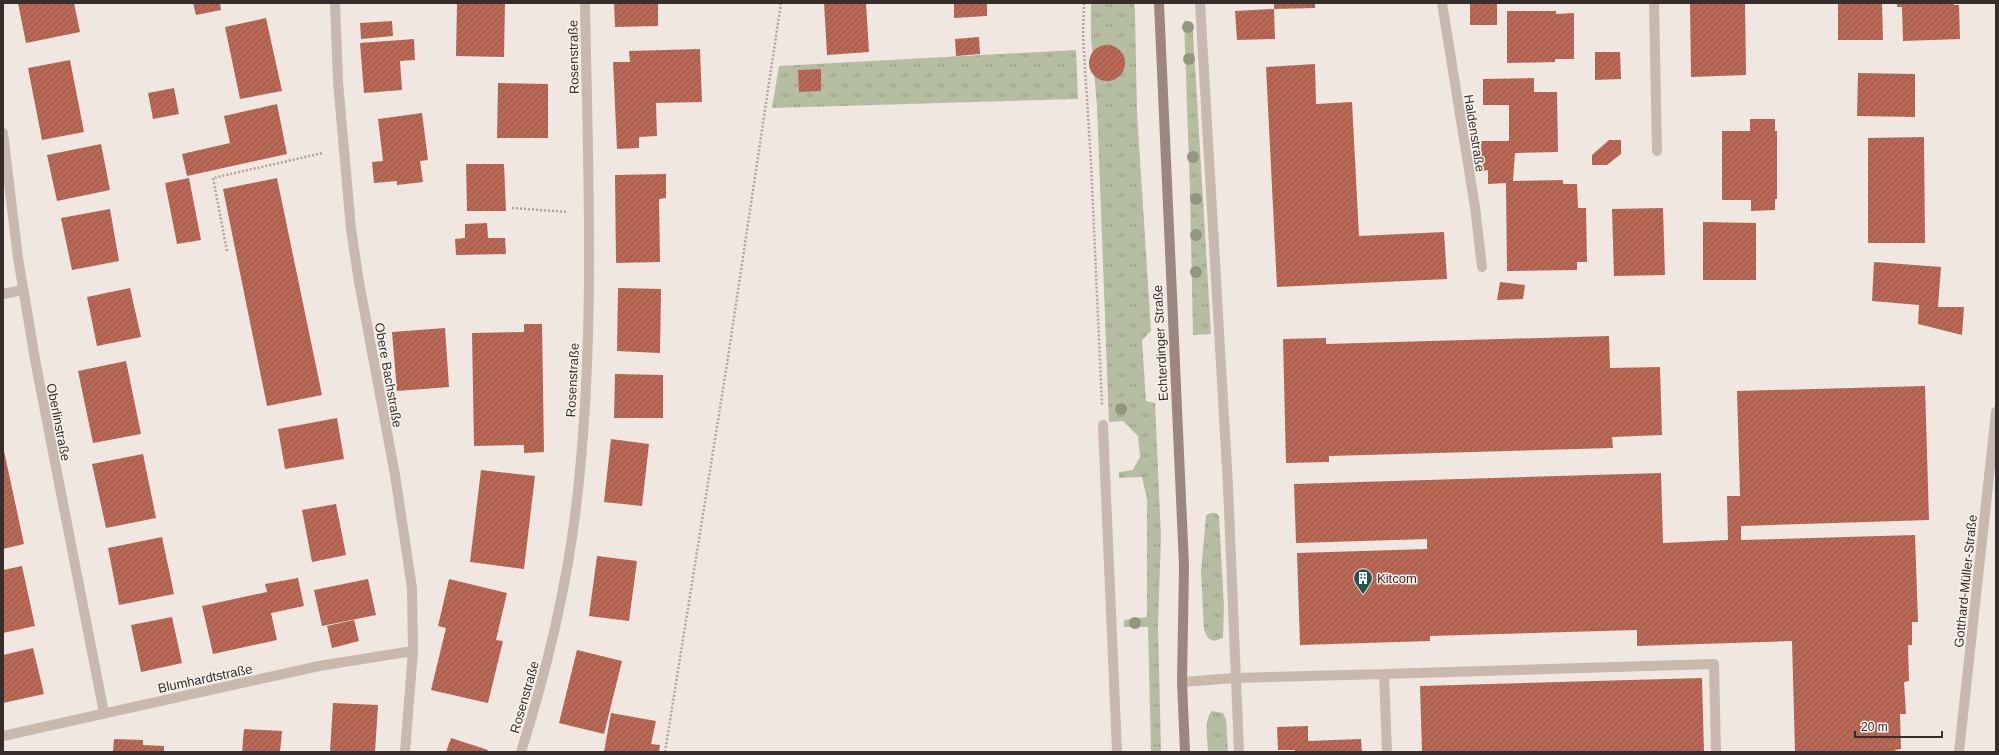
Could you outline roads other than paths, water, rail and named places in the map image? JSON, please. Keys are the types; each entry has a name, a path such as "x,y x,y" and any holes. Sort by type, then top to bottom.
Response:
{"main road":[{"name":"Echterdinger Straße","path":"1159,3 1184,566 1182,682 1185,752"}],"street":[{"name":"Obere Bachstraße","path":"335,3 343,148 359,282 395,475 412,588 413,651 405,752"},
{"name":"Rosenstraße","path":"521,752 550,650 576,509 588,330 589,214 585,3"},
{"path":"1200,3 1228,486 1239,752"},
{"name":"Haldenstraße","path":"1442,3 1475,207 1482,267"},
{"path":"1654,3 1657,151"},
{"name":"Oberlinstraße","path":"3,132 23,290 52,453 104,713"},
{"path":"3,294 23,290"},
{"name":"Gotthard-Müller-Straße","path":"1959,752 1996,412"},
{"path":"1103,425 1117,752"},
{"name":"Blumhardtstraße","path":"3,736 319,666 413,651"},
{"path":"1182,682 1236,678 1714,664 1716,752"},
{"path":"1384,674 1386,752"}],"place":[{"name":"Kitcom","path":"1363,595"}]}
